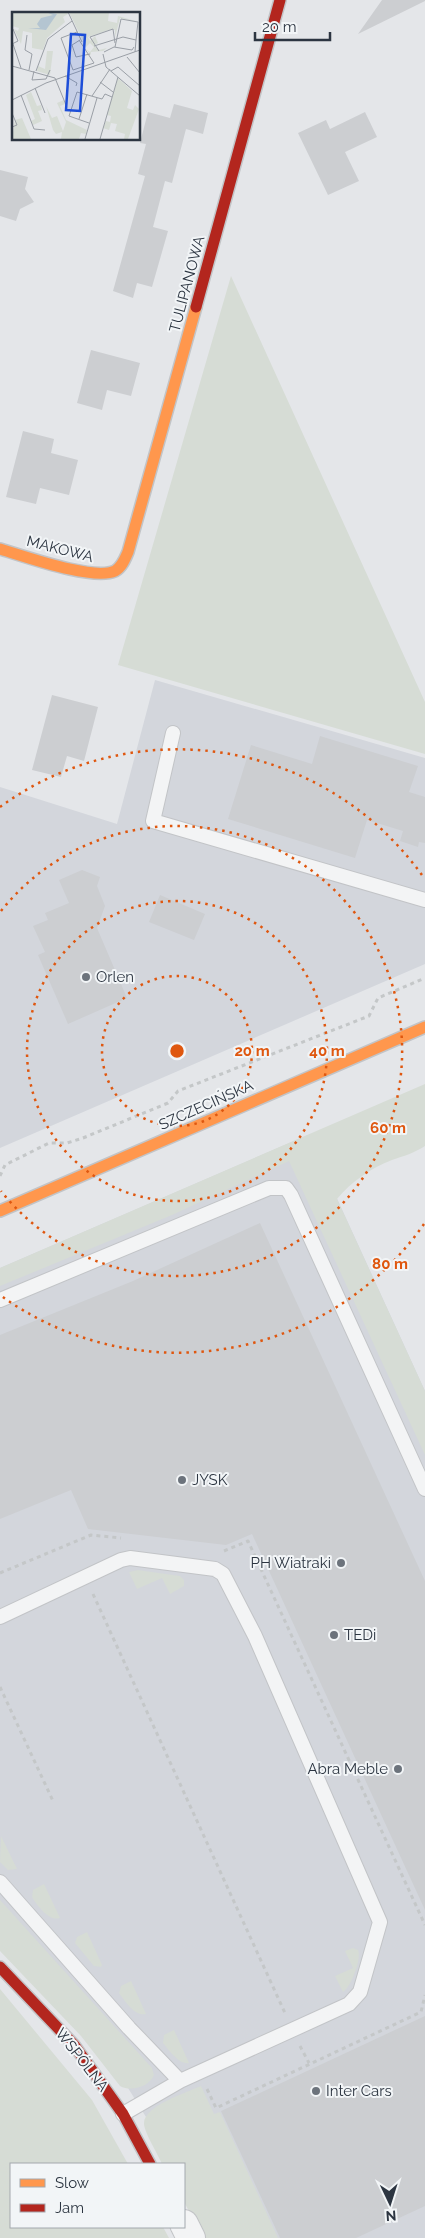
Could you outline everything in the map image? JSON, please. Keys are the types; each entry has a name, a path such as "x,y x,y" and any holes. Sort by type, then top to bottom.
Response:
{"street":[{"name":"TULIPANOWA","path":"113,571 123,564 128,552 280,0"},
{"name":"MAKOWA","path":"0,549 84,572 100,574 113,571"},
{"name":"SZCZECIŃSKA","path":"0,1212 425,1027"},
{"name":"WSPÓLNA","path":"0,1967 74,2045 123,2114 149,2163"},
{"path":"185,2226 191,2238"}],"lane":[{"path":"173,733 153,821 425,900"},
{"path":"0,1300 269,1188 286,1188 291,1195 425,1489"},
{"path":"0,1617 121,1560 130,1558 215,1569 228,1582 255,1636 380,1922 360,1992 349,2004 180,2081 123,2114"},
{"path":"0,1882 129,2028 180,2081"}],"path":[{"path":"0,1176 4,1164 49,1143 67,1143 83,1138 168,1103 178,1091 368,1016 378,998 425,978"},
{"path":"86,1577 309,2063"},
{"path":"0,1687 53,1801"},
{"path":"200,2072 216,2108 421,2012 425,1995"}],"shaded area":[{"path":"231,276 425,702 425,754 118,665"},
{"path":"155,680 425,758 425,964 0,1148 0,787 117,824"},
{"path":"425,1084 425,1146 369,1171 355,1181 337,1199 425,1391 425,1455 289,1161 172,1215 0,1286 0,1268"},
{"path":"308,1135 425,1391 425,2238 221,2238 185,2163 174,2163 120,2075 0,1945 0,1268"},
{"path":"138,1570 180,1576 184,1580 184,1586 170,1594 162,1578 137,1589 129,1572"},
{"path":"1,1836 17,1869 8,1870 0,1862"},
{"path":"44,1884 60,1918 52,1918 48,1915 32,1897 33,1890"},
{"path":"0,1900 152,2068 154,2075 148,2083 134,2088 120,2086 81,2036 0,1951"},
{"path":"87,1932 102,1965 101,1967 94,1966 75,1943 77,1937"},
{"path":"353,1948 358,1950 359,1954 357,1965 352,1979 343,1992 335,1976 353,1968 345,1951"},
{"path":"131,1981 146,2014 134,2011 119,1993 121,1986"},
{"path":"0,1989 92,2100 127,2163 10,2163 10,2228 164,2228 169,2238 0,2238"},
{"path":"174,2030 189,2063 178,2059 163,2043 164,2035"},
{"path":"201,2086 214,2114 220,2112 278,2238 204,2238 185,2204 185,2163 162,2163 145,2128 146,2117 150,2111"}],"building":[{"path":"382,0 425,0 425,1 358,34"},
{"path":"174,104 208,113 203,134 186,129 172,183 165,181 153,227 168,231 152,287 137,283 133,298 113,291 145,176 138,174 146,144 140,143 148,112 170,118"},
{"path":"365,112 377,137 345,152 359,181 328,195 298,133 326,120 330,129"},
{"path":"0,170 28,177 25,189 34,202 20,209 16,221 0,216"},
{"path":"91,350 140,363 131,396 107,390 102,410 77,403"},
{"path":"23,431 54,439 51,453 78,460 69,495 40,488 36,504 6,497"},
{"path":"52,695 98,707 84,761 67,756 61,777 32,770"},
{"path":"320,736 418,766 409,792 425,797 425,843 419,842 418,847 400,841 403,831 367,820 355,858 228,819 251,745 312,764"},
{"path":"82,870 100,877 97,886 105,906 97,928 127,998 68,1024 38,955 45,952 33,926 48,920 45,913 69,903 59,880"},
{"path":"160,895 205,914 194,940 149,922"},
{"name":"PH Wiatraki","path":"260,1223 425,1581 425,1910 252,1534 226,1545 88,1529 71,1490 0,1519 0,1335 133,1281"},
{"path":"425,2016 425,2206 356,2238 280,2238 221,2111"}],"traffic: slow":[{"path":"0,549 41,562 91,573 115,571 121,565 128,552 196,307"},
{"path":"0,1211 425,1027"}],"traffic: jam":[{"path":"196,307 280,0"},
{"path":"0,1967 74,2045 123,2114 149,2163"}],"place":[{"name":"Orlen","path":"86,977"},
{"name":"JYSK","path":"182,1480"},
{"name":"PH Wiatraki","path":"341,1563"},
{"name":"TEDi","path":"334,1635"},
{"name":"Abra Meble","path":"398,1769"},
{"name":"Inter Cars","path":"316,2091"}]}
